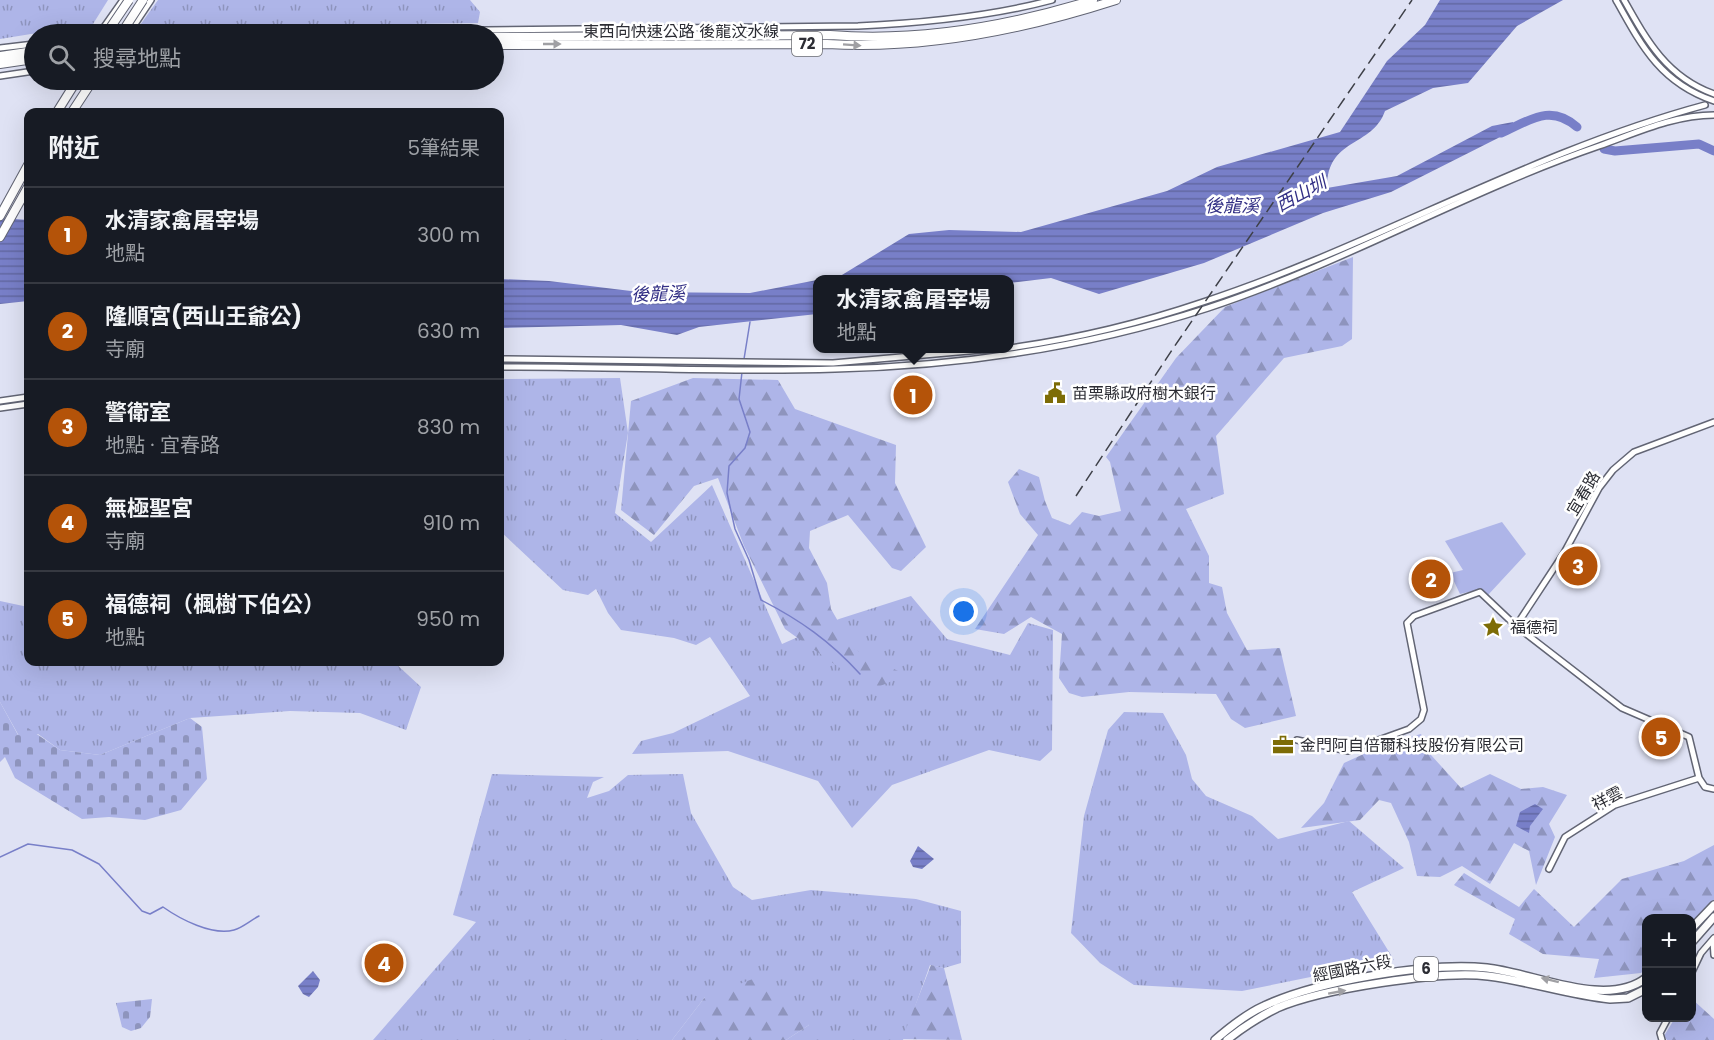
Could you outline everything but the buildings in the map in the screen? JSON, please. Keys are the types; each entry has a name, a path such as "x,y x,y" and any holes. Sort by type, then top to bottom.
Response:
{"highway":[{"path":"112,24 129,0"},
{"path":"130,24 143,0"},
{"name":"東西向快速公路 後龍汶水線","path":"504,37 830,35 868,38 924,34 1007,21 1093,0"},
{"name":"東西向快速公路 後龍汶水線","path":"504,45 827,44 862,46 924,42 1008,29 1116,0"},
{"path":"0,56 24,49"},
{"path":"0,64 24,60"},
{"path":"60,108 71,90"},
{"path":"75,108 86,90"},
{"path":"0,216 24,172"},
{"path":"0,237 24,194"}],"main road":[{"path":"1696,924 1714,904"},
{"path":"1696,937 1714,917"},
{"name":"經國路六段","path":"1222,1039 1262,1006 1304,991 1436,967 1522,973 1588,989 1626,990 1642,981"},
{"name":"經國路六段","path":"1481,971 1610,999 1628,998 1642,991"}],"street":[{"path":"106,24 123,0"},
{"path":"133,24 152,0"},
{"path":"504,30 907,24 987,14 1052,0"},
{"path":"1616,0 1647,53 1669,78 1690,92 1714,101"},
{"path":"1624,0 1653,50 1666,66 1681,78 1714,94"},
{"path":"0,48 24,47"},
{"path":"0,76 24,72"},
{"path":"1014,347 1136,323 1204,302 1335,251 1517,170 1574,148 1705,105"},
{"path":"1014,352 1069,343 1137,328 1208,308 1336,256 1520,174 1678,119 1714,115"},
{"path":"504,360 833,363 946,353"},
{"path":"504,367 833,369 943,363 1006,353"},
{"path":"0,401 24,398"},
{"path":"0,408 24,405"},
{"name":"宜春路","path":"1516,626 1564,553 1599,488 1613,470 1634,452 1714,422"},
{"path":"1297,740 1347,751 1409,729 1421,719 1424,710 1407,623 1414,616 1480,592 1516,626 1622,708 1689,737 1699,778 1705,787 1714,789"},
{"name":"祥雲","path":"1550,869 1565,837 1615,805 1699,778"},
{"path":"1714,939 1714,956"},
{"path":"1694,968 1701,953 1714,939"},
{"path":"1662,1040 1660,1032 1665,1022"}],"green space":[{"path":"0,0 108,0 93,24 24,24 24,35 0,39"},
{"path":"158,0 470,0 480,12 478,23 141,24"},
{"path":"1353,257 1352,339 1342,346 1284,358 1216,436 1224,494 1186,509 1209,556 1209,583 1222,587 1227,613 1247,650 1280,648 1296,716 1245,728 1231,719 1216,694 1129,692 1082,697 1069,693 1059,678 1062,634 1031,617 1004,634 975,629 1038,535 1020,514 1008,482 1019,469 1039,477 1052,518 1070,525 1082,512 1099,516 1121,511 1110,462 1106,457 1176,358 1225,307"},
{"path":"620,378 628,433 615,513 651,542 712,485 782,644 839,619 911,596 947,639 1010,655 1028,623 1053,630 1052,750 1040,761 989,750 892,785 852,828 818,781 728,751 632,754 641,741 673,733 750,696 710,637 696,645 674,638 621,630 608,613 596,589 588,595 563,590 504,535 504,379"},
{"path":"693,378 778,380 795,409 896,445 895,483 926,547 901,571 892,568 848,515 810,531 809,548 827,583 831,609 854,649 906,675 871,690 785,629 744,546 718,478 694,486 654,535 621,510 631,401"},
{"path":"1502,522 1526,554 1488,595 1481,589 1460,594 1450,573 1463,570 1445,541"},
{"path":"0,601 24,606 24,666 398,666 421,687 406,730 360,713 290,711 190,718 100,755 60,750 38,734 19,736 0,702"},
{"path":"0,702 18,735 28,728 60,750 100,755 190,718 202,727 207,779 181,810 145,820 109,817 82,819 15,778 5,757 0,762"},
{"path":"1124,712 1163,713 1186,755 1192,779 1206,796 1252,816 1278,839 1349,821 1404,868 1352,892 1394,960 1242,991 1134,985 1100,963 1071,933 1084,816 1108,730"},
{"path":"1421,734 1431,755 1461,788 1490,774 1521,789 1543,787 1567,795 1549,824 1555,837 1536,885 1529,851 1514,843 1490,884 1462,866 1440,877 1417,876 1409,842 1391,803 1379,800 1360,820 1301,828 1324,803 1344,763 1390,742"},
{"path":"492,774 604,777 593,782 587,798 609,791 628,775 683,774 691,813 733,887 752,900 811,890 916,899 961,911 961,963 944,968 930,965 903,1040 786,1040 809,1025 705,997 672,1040 373,1040 476,922 453,915"},
{"path":"1714,845 1714,905 1696,922 1696,914 1642,914 1642,972 1594,978 1599,959 1543,954 1509,934 1515,919 1454,885 1464,873 1519,907 1534,889 1574,927 1622,879 1684,861"},
{"path":"931,965 944,968 962,1040 902,1039"},
{"path":"766,974 809,1025 786,1040 672,1040 705,997"},
{"path":"152,999 150,1017 141,1028 131,1031 122,1027 116,1003"},
{"path":"1696,1003 1714,1019 1714,1040 1667,1040 1664,1036 1673,1022 1696,1022"}],"water":[{"name":"後龍溪","path":"1440,0 1563,0 1517,26 1468,83 1433,88 1385,111 1379,123 1342,151 1334,160 1329,172 1327,188 1397,176 1492,126 1513,122 1512,131 1391,192 1323,213 1204,263 1099,294 1051,278 1014,282 1014,275 842,275 909,234 949,230 1021,232 1167,191 1217,167 1340,132 1387,61 1425,25"},
{"path":"0,218 24,220 24,301 0,304"},
{"name":"後龍溪","path":"504,279 549,281 639,292 750,293 813,281 813,314 699,327 677,335 621,325 504,328"},
{"path":"1535,804 1543,809 1530,826 1529,833 1516,826 1520,812"},
{"path":"918,846 934,859 922,869 913,867 910,861"},
{"path":"313,971 320,980 318,987 309,997 303,994 298,986"}],"waterway":[{"name":"西山圳","path":"1501,133 1539,116 1548,115 1558,116 1577,127"},
{"name":"西山圳","path":"1604,149 1615,151 1699,144 1714,151"},
{"path":"744,359 750,322"},
{"path":"742,372 739,399 750,432 745,448 729,466 727,493 735,529 749,560 761,600 814,632 860,674"},
{"path":"0,857 28,844 72,850 99,864 142,911 150,914 163,907 206,929 234,930 259,916"}],"railway":[{"path":"1076,496 1172,350 1412,0"}],"place":[{"name":"苗栗縣政府樹木銀行","path":"1055,393"},
{"name":"水清家禽屠宰場","path":"913,395"},
{"name":"警衛室","path":"1578,566"},
{"name":"隆順宮(西山王爺公)","path":"1431,579"},
{"name":"福德祠","path":"1493,627"},
{"name":"福德祠（楓樹下伯公）","path":"1661,737"},
{"name":"金門阿自倍爾科技股份有限公司","path":"1283,745"},
{"name":"無極聖宮","path":"384,963"}]}
